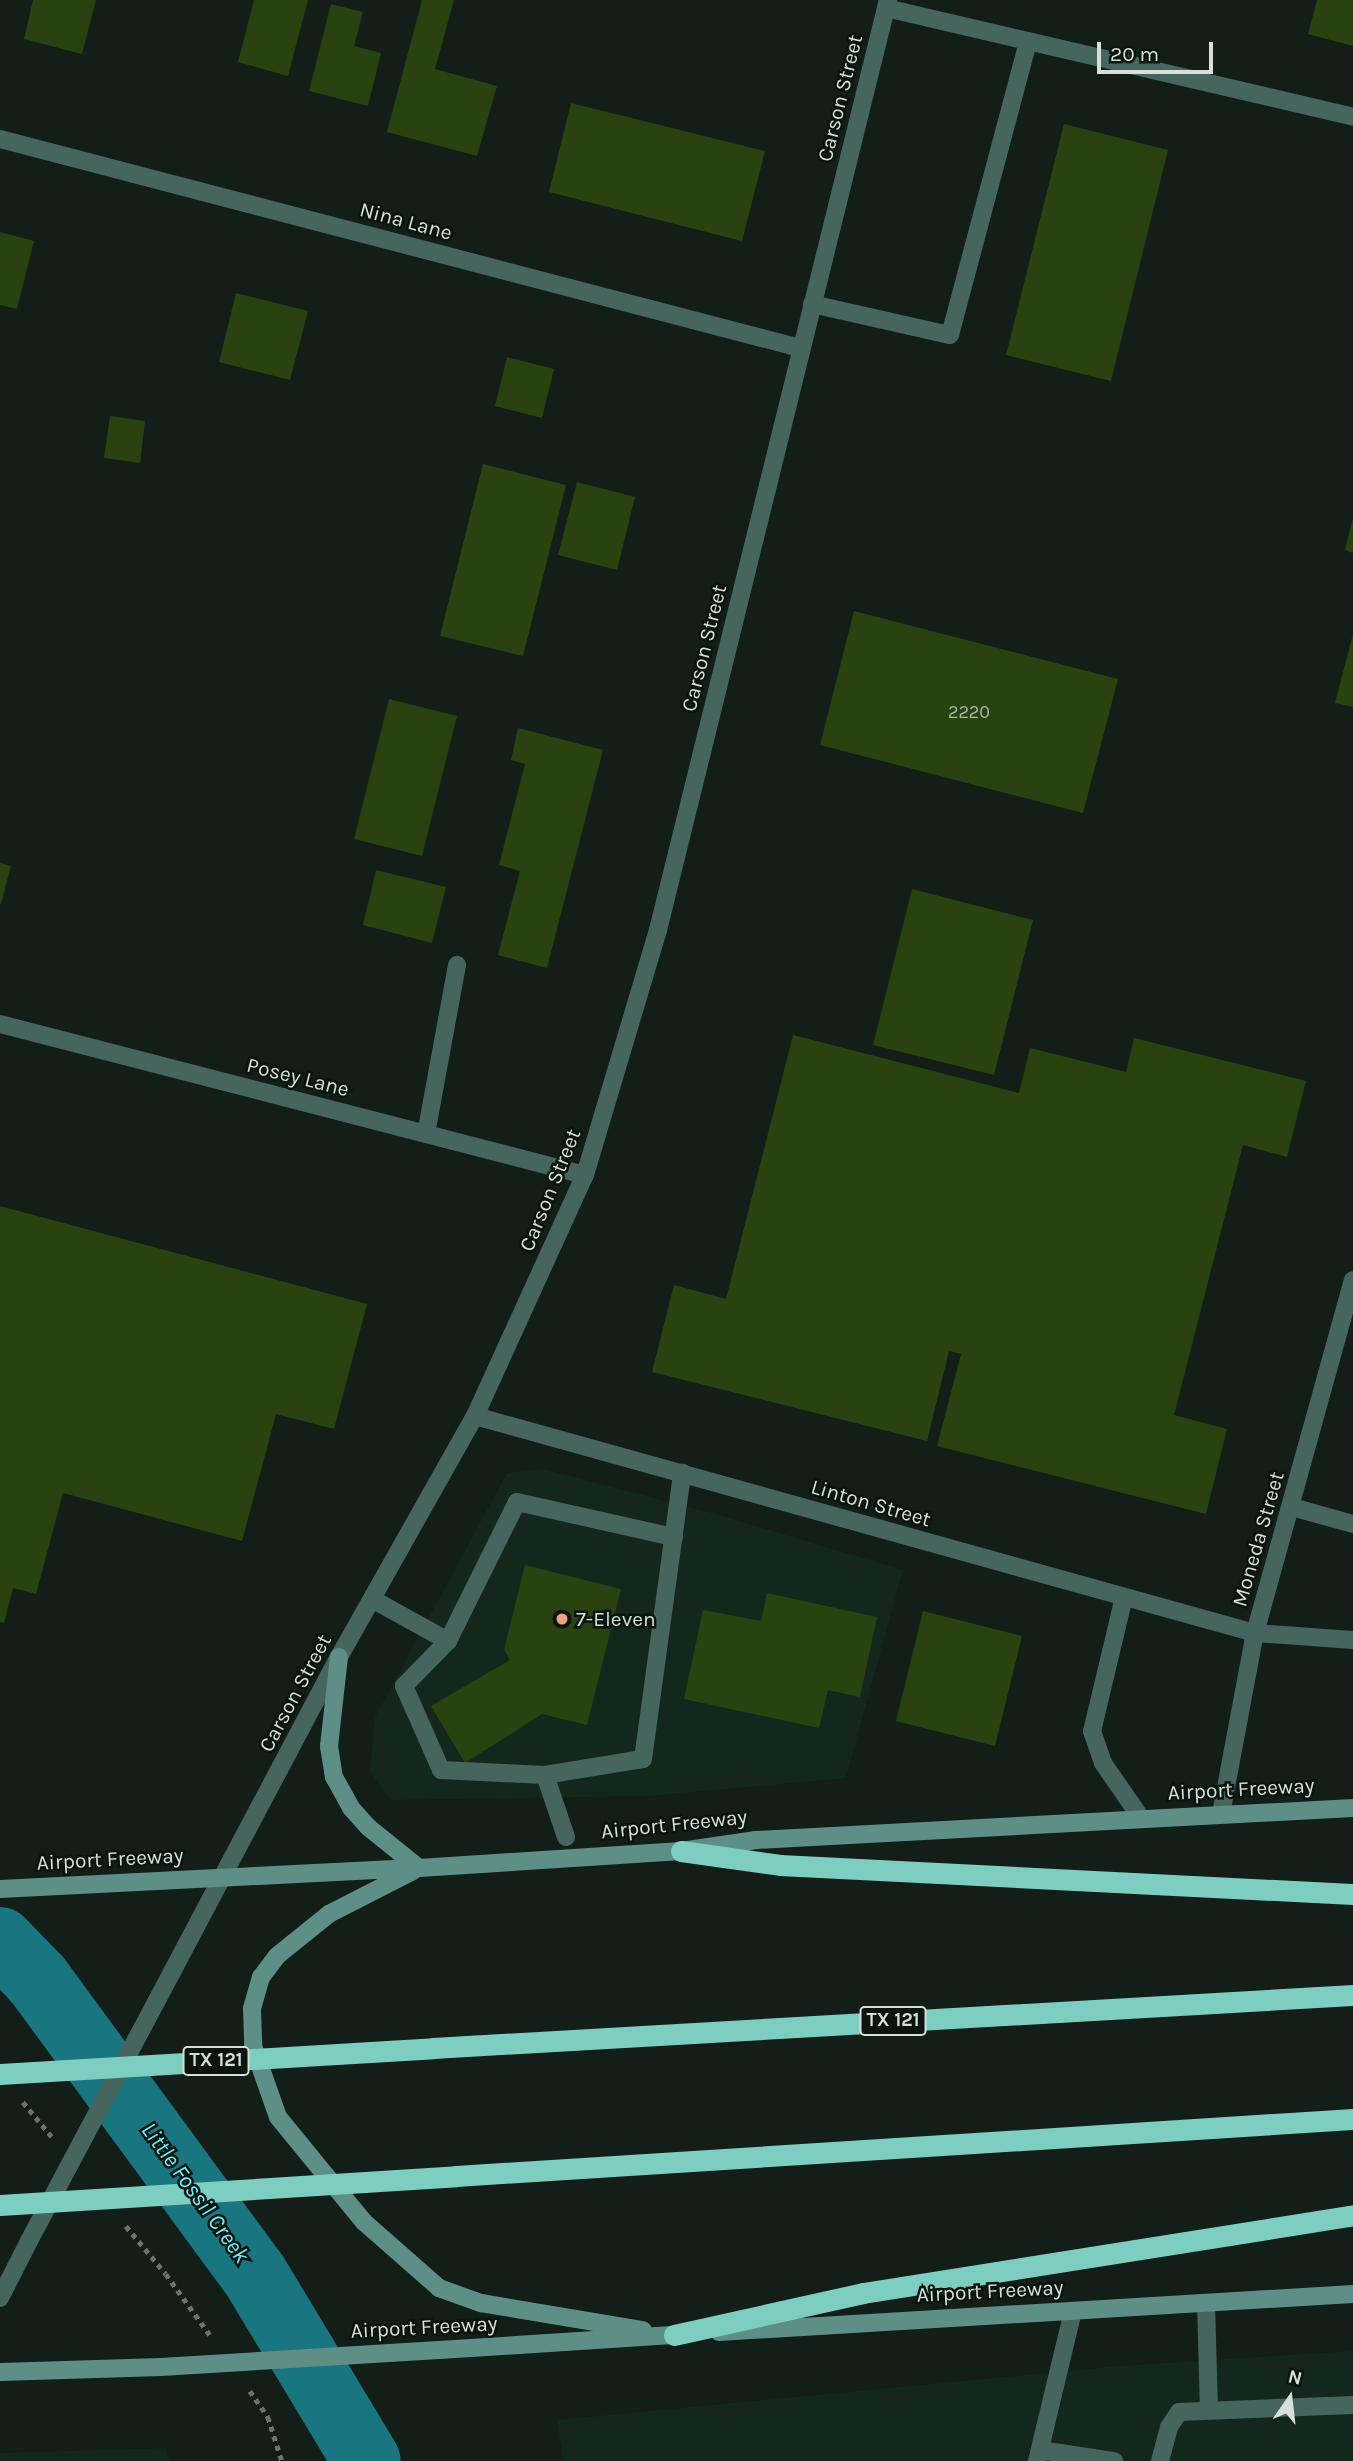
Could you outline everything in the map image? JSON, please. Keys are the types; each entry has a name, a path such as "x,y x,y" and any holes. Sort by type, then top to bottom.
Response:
{"highway":[{"path":"681,1850 780,1865 1353,1894"},
{"name":"TX 121","path":"0,2074 1353,1995"},
{"path":"0,2204 1353,2119"},
{"path":"674,2335 863,2293 1353,2215"}],"main road":[{"path":"339,1657 329,1746 334,1777 356,1813 419,1868 328,1914 277,1956 261,1977 252,2009 253,2046 278,2117 364,2222 439,2288 481,2303 674,2335"},
{"name":"Airport Freeway","path":"0,1889 419,1868 681,1850 757,1840 1353,1808"},
{"name":"Airport Freeway","path":"0,2372 161,2367 1353,2294"}],"street":[{"path":"887,4 1028,41 1353,117"},
{"name":"Carson Street","path":"0,2298 339,1657 475,1416 585,1175 658,930 887,4"},
{"path":"812,304 950,335 1028,41"},
{"name":"Nina Lane","path":"0,139 800,348"},
{"path":"426,1134 457,965"},
{"name":"Posey Lane","path":"0,1024 585,1175"},
{"name":"Moneda Street","path":"1221,1814 1255,1633 1353,1280"},
{"name":"Linton Street","path":"475,1416 1255,1633 1353,1640"},
{"path":"674,1537 517,1502 448,1641 404,1686 441,1770 545,1775 643,1759 674,1537 682,1474"},
{"path":"1292,1507 1353,1524"},
{"path":"1124,1597 1093,1723 1092,1738 1103,1763 1141,1818"},
{"path":"372,1599 448,1641"},
{"path":"545,1775 566,1837"},
{"path":"1206,2303 1209,2409"},
{"path":"1073,2311 1038,2456 1114,2461"},
{"path":"1160,2461 1173,2417 1188,2409 1353,2405"}],"path":[{"path":"18,2095 61,2148"},
{"path":"122,2221 166,2274 213,2340"},
{"path":"244,2384 268,2417 282,2461"}],"shaded area":[{"path":"543,1469 716,1514 903,1570 846,1778 648,1796 391,1800 370,1771 375,1717 507,1473"},
{"path":"1353,2351 1353,2461 563,2461 557,2420 1119,2366"},
{"path":"167,2448 169,2461 0,2461 0,2453"}],"building":[{"path":"33,0 96,0 82,54 24,39"},
{"path":"254,0 308,0 288,76 238,62"},
{"path":"422,0 454,0 435,69 497,86 477,156 387,132"},
{"path":"1317,0 1353,0 1353,46 1308,34"},
{"path":"331,4 363,12 354,46 381,53 368,106 309,91"},
{"path":"571,103 765,151 742,241 549,192"},
{"path":"1064,124 1168,150 1111,381 1006,355"},
{"path":"0,232 34,241 17,309 0,305"},
{"path":"236,293 308,311 290,380 219,362"},
{"path":"507,357 554,369 542,418 495,406"},
{"path":"110,416 145,421 140,463 104,458"},
{"path":"483,464 566,485 523,656 440,636"},
{"path":"577,482 635,497 617,570 558,555"},
{"path":"1353,521 1353,553 1345,550"},
{"path":"854,611 1118,679 1083,813 820,745"},
{"path":"1353,634 1353,707 1335,703"},
{"path":"389,699 457,716 422,856 354,839"},
{"path":"518,728 603,750 547,968 498,955 520,871 499,865 525,764 511,760"},
{"path":"0,863 11,866 1,904 0,904"},
{"path":"376,870 446,887 432,943 363,925"},
{"path":"912,889 1033,920 994,1075 873,1045"},
{"path":"793,1035 1019,1093 1030,1048 1126,1072 1134,1038 1306,1081 1287,1157 1243,1145 1174,1415 1227,1429 1206,1514 937,1446 961,1354 949,1351 927,1441 652,1372 674,1285 726,1299"},
{"path":"0,1206 367,1304 334,1429 276,1414 242,1541 63,1493 36,1594 13,1588 4,1623 0,1622"},
{"name":"7-Eleven","path":"525,1565 621,1589 587,1725 542,1714 465,1763 431,1706 510,1660 504,1650"},
{"path":"767,1593 877,1617 860,1697 828,1690 819,1728 684,1699 703,1610 761,1621"},
{"path":"923,1611 1022,1636 995,1746 896,1721"}],"waterway":[{"name":"Little Fossil Creek","path":"0,1941 37,1979 254,2274 367,2461"}],"place":[{"name":"7-Eleven","path":"562,1619"}]}
